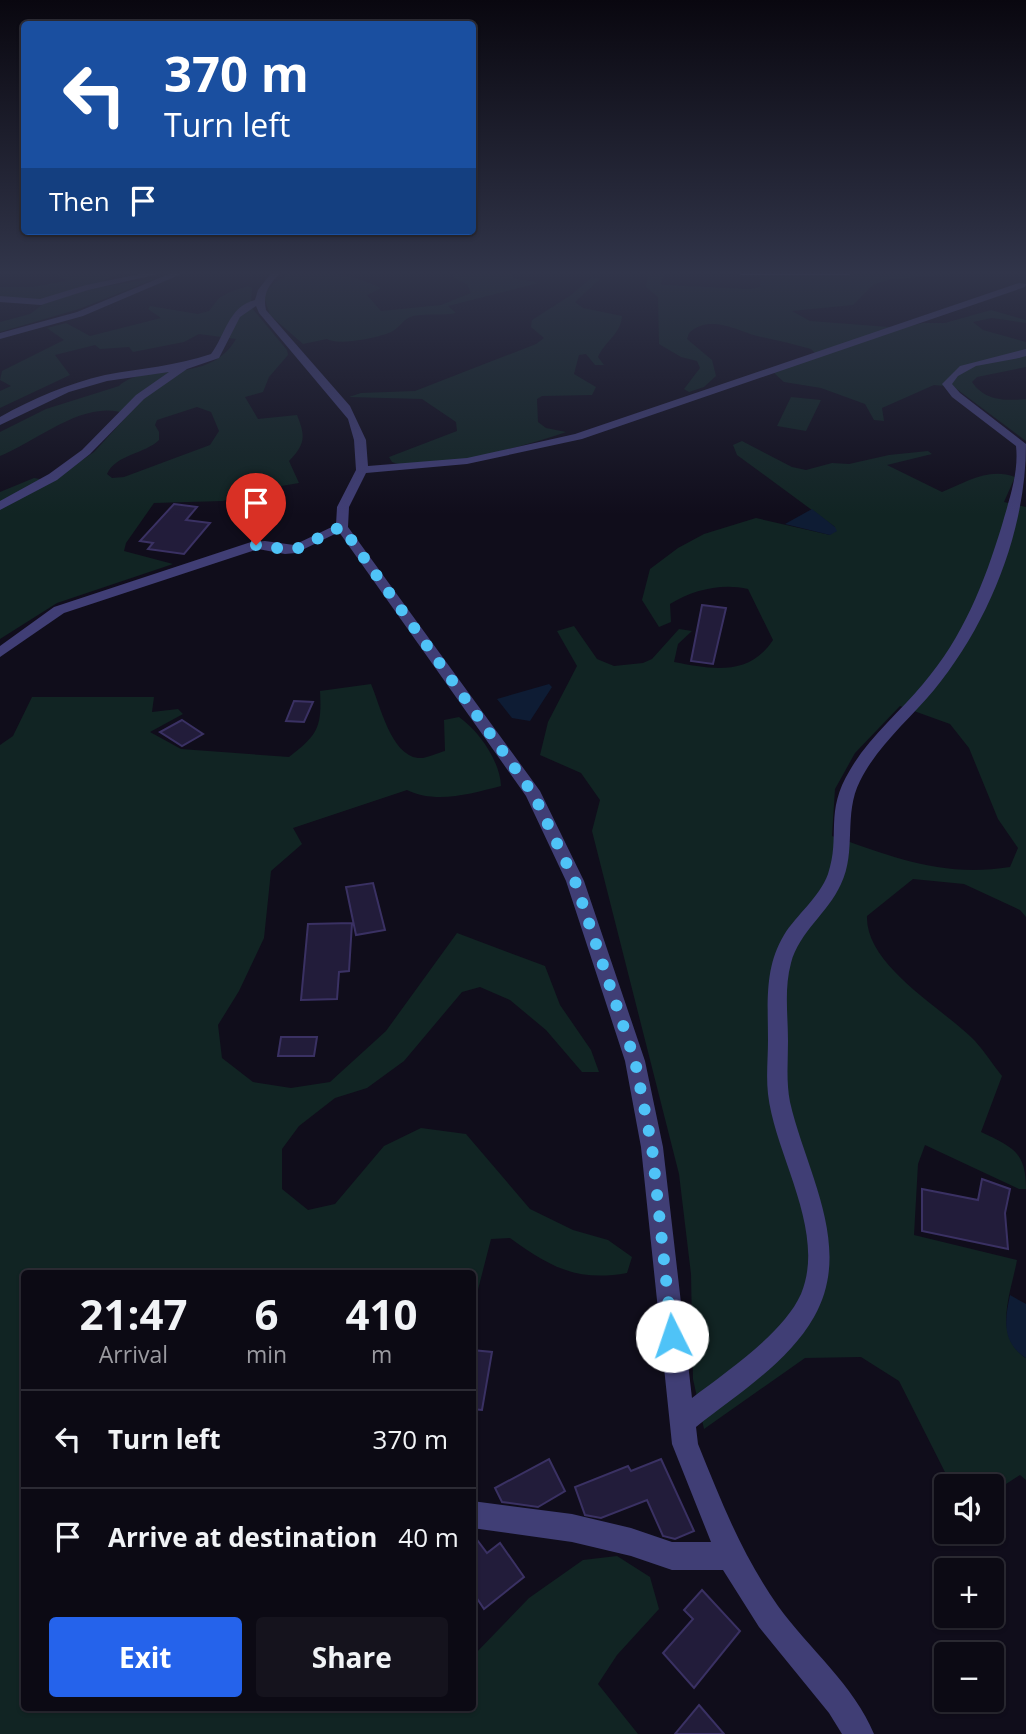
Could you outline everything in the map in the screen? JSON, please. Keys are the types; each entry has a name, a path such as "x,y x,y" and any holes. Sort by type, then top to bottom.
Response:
{"street":[{"path":"0,422 42,397 66,387 121,375 183,367 215,356 217,353"},
{"path":"295,353 345,406 360,440 362,470 343,506 342,527 534,795 575,881 635,1061 648,1122 685,1444 730,1556 769,1617 839,1703 859,1734"},
{"path":"362,470 467,461 578,437 821,353"},
{"path":"682,1422 773,1346 791,1328 813,1295 819,1264 814,1220 779,1097 778,975 787,947 827,898 838,873 838,823 841,803 850,783 867,754 929,687 976,622 992,582 1024,469 1025,455 1021,445 956,395 947,384 954,373 967,365 1022,353"},
{"path":"0,506 53,477 86,453 140,397 183,367"},
{"path":"0,653 59,610 256,545 269,544 287,551 342,527"},
{"path":"476,1515 572,1528 631,1542 672,1556 730,1556"}],"green space":[{"path":"38,353 63,353 55,355 70,375 0,408 0,391 11,386 0,380 2,371"},
{"path":"288,353 269,377 263,392 245,397 258,419 297,415 303,435 301,445 289,461 299,483 263,489 223,501 154,503 126,543 124,551 173,564 57,603 0,639 0,492 34,478 51,481 94,452 128,415 113,411 96,411 80,416 0,456 0,432 46,409 119,386 130,379 194,368 210,363 224,354","holes":["197,407 211,412 219,431 210,445 124,477 112,478 107,474 117,462 159,440 155,425 157,420"]},
{"path":"513,353 601,353 598,357 604,365 595,365 586,354 579,355 574,374 596,387 592,395 542,396 537,399 538,422 546,428 566,432 529,444 452,461 407,465 392,462 389,457 457,431 456,422 422,399 349,397 361,393 415,391"},
{"path":"674,353 704,353 712,360 716,376 704,387 689,392 684,389 700,368 697,361"},
{"path":"815,353 1026,353 1026,367 977,377 972,382 989,396 1003,400 1026,399 1026,441 954,387 934,385 882,408 884,421 874,420 865,404 821,388 784,382 774,373 818,356"},
{"path":"791,397 821,400 806,431 777,426"},
{"path":"742,441 792,467 806,470 832,463 849,464 889,455 928,451 932,454 887,465 942,492 987,475 1005,474 1015,477 1004,502 1026,507 1026,917 1020,910 964,884 913,879 867,916 870,934 892,969 975,1041 1002,1076 981,1132 1009,1147 1020,1158 1026,1189 1019,1189 925,1145 918,1164 914,1235 1017,1260 1006,1313 1009,1338 1026,1358 1026,1480 1020,1475 1004,1485 1004,1474 946,1474 899,1381 861,1357 805,1358 704,1429 693,1379 691,1274 679,1174 592,831 600,800 581,773 540,755 548,722 577,666 557,631 574,626 597,659 614,666 643,663 652,659 679,629 692,631 678,644 674,662 702,667 741,665 753,660 773,640 748,589 718,587 688,595 670,604 671,622 659,627 642,600 650,569 678,548 704,534 756,518 830,535 835,527 737,455 733,445","holes":["900,706 950,724 969,748 998,819 1018,848 1010,867 986,870 941,868 898,858 832,836 835,789 855,753"]},
{"path":"371,684 394,739 409,755 418,758 445,751 444,720 459,717 487,747 497,767 501,786 441,797 407,790 293,828 302,844 271,871 264,938 239,991 218,1025 222,1058 253,1082 291,1088 330,1082 386,1031 457,933 545,966 560,1005 591,1050 599,1072 582,1072 546,1030 510,1000 480,987 462,992 404,1061 367,1088 335,1098 299,1126 282,1149 282,1189 308,1210 335,1204 384,1146 421,1128 466,1134 530,1209 573,1230 608,1240 632,1257 627,1273 579,1274 551,1264 510,1238 491,1239 476,1297 476,1270 21,1270 21,1711 476,1711 476,1653 529,1598 583,1560 617,1556 650,1577 659,1609 617,1655 598,1684 638,1734 0,1734 0,745 13,736 32,697 154,697 152,712 178,709 183,714 150,732 181,749 289,757 316,729 320,713 320,691"}],"water":[{"path":"812,509 837,531 830,535 785,524"},
{"path":"549,684 552,687 530,721 512,718 497,699"},
{"path":"1010,1295 1026,1304 1026,1358 1012,1345 1007,1330"}],"building":[{"path":"174,504 197,507 186,520 210,523 184,554 148,549 153,543 140,541"},
{"path":"702,605 726,608 713,664 691,661"},
{"path":"294,701 313,702 304,722 286,721"},
{"path":"182,720 203,734 182,746 160,732"},
{"path":"373,883 385,930 356,935 346,887"},
{"path":"352,923 349,971 339,972 337,999 301,1000 308,924"},
{"path":"281,1037 317,1037 314,1056 278,1056"},
{"path":"982,1179 1010,1189 1005,1213 1008,1249 922,1231 922,1189 978,1200"},
{"path":"476,1350 492,1352 482,1410 476,1409"},
{"path":"549,1459 565,1491 538,1507 502,1502 495,1488"},
{"path":"661,1459 694,1531 675,1539 663,1536 647,1500 601,1518 585,1515 575,1487 628,1466 631,1471"},
{"path":"476,1538 487,1553 500,1543 524,1577 484,1609 476,1597"},
{"path":"702,1590 740,1631 694,1688 663,1653 693,1619 684,1610"},
{"path":"699,1705 724,1734 675,1734"}],"route":[{"path":"256,545 269,544 287,551 308,545 342,527 534,795 553,830 602,953 635,1061 652,1147 672,1336"}]}
